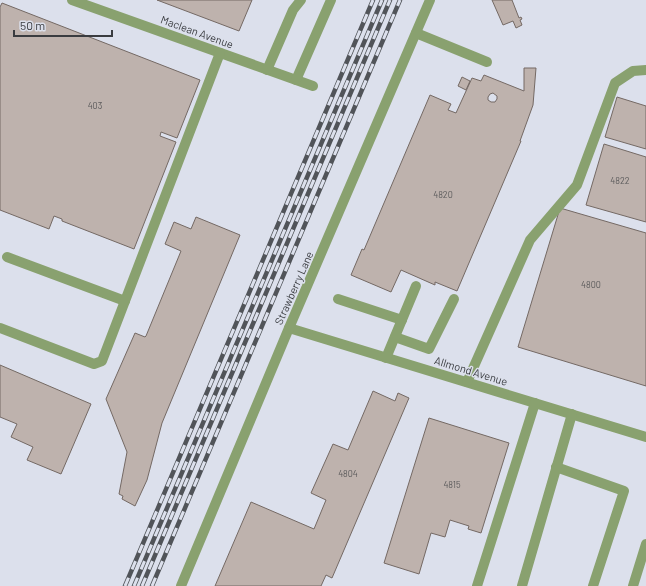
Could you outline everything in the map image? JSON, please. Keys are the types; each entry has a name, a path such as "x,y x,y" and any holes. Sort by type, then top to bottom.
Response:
{"street":[{"name":"Maclean Avenue","path":"72,0 313,86"},
{"path":"267,70 293,10 301,0"},
{"path":"296,80 331,0"},
{"name":"Strawberry Lane","path":"181,586 289,328 354,181 430,0"},
{"path":"416,32 487,62"},
{"path":"0,328 94,364 102,361 220,53"},
{"path":"467,382 530,240 577,185 615,83 633,71 646,70"},
{"path":"7,257 125,301"},
{"path":"386,358 416,286"},
{"path":"395,337 429,349 454,299"},
{"path":"338,300 402,320"},
{"name":"Allmond Avenue","path":"289,328 646,437"},
{"path":"477,586 535,403"},
{"path":"522,586 572,414"},
{"path":"556,467 624,491 593,586"},
{"path":"633,586 646,544"}],"building":[{"path":"157,0 252,0 239,31"},
{"path":"492,0 512,0 519,18 521,17 522,19 520,20 522,25 516,28 513,21 503,25"},
{"path":"2,3 200,80 177,138 161,132 160,136 176,142 134,249 62,221 62,219 54,216 49,229 0,210 0,7"},
{"path":"524,68 536,68 533,105 521,141 457,291 435,282 435,285 401,270 391,292 351,275 362,249 364,250 430,95 451,104 448,110 456,113 472,78 481,81 484,75 524,91","holes":["493,93 497,96 495,102 488,100 490,94"]},
{"path":"462,77 470,81 466,90 458,86"},
{"path":"617,97 646,106 646,149 605,137"},
{"path":"604,144 646,157 646,222 586,205"},
{"path":"560,208 646,233 646,386 518,347"},
{"path":"196,217 240,235 162,423 147,480 135,506 122,499 123,496 119,494 127,452 106,399 135,333 145,337 146,336 181,251 165,244 174,222 191,229"},
{"path":"0,365 91,404 61,474 27,460 33,447 11,437 17,424 0,417"},
{"path":"373,391 395,401 398,393 409,398 332,578 326,575 321,586 215,586 251,502 314,529 326,500 311,493 333,444 348,450"},
{"path":"429,418 509,443 481,533 468,529 469,526 450,520 445,537 431,533 419,574 384,563"}],"railway":[{"path":"125,586 373,0"},
{"path":"134,586 382,0"},
{"path":"142,586 390,0"},
{"path":"152,586 400,0"}]}
